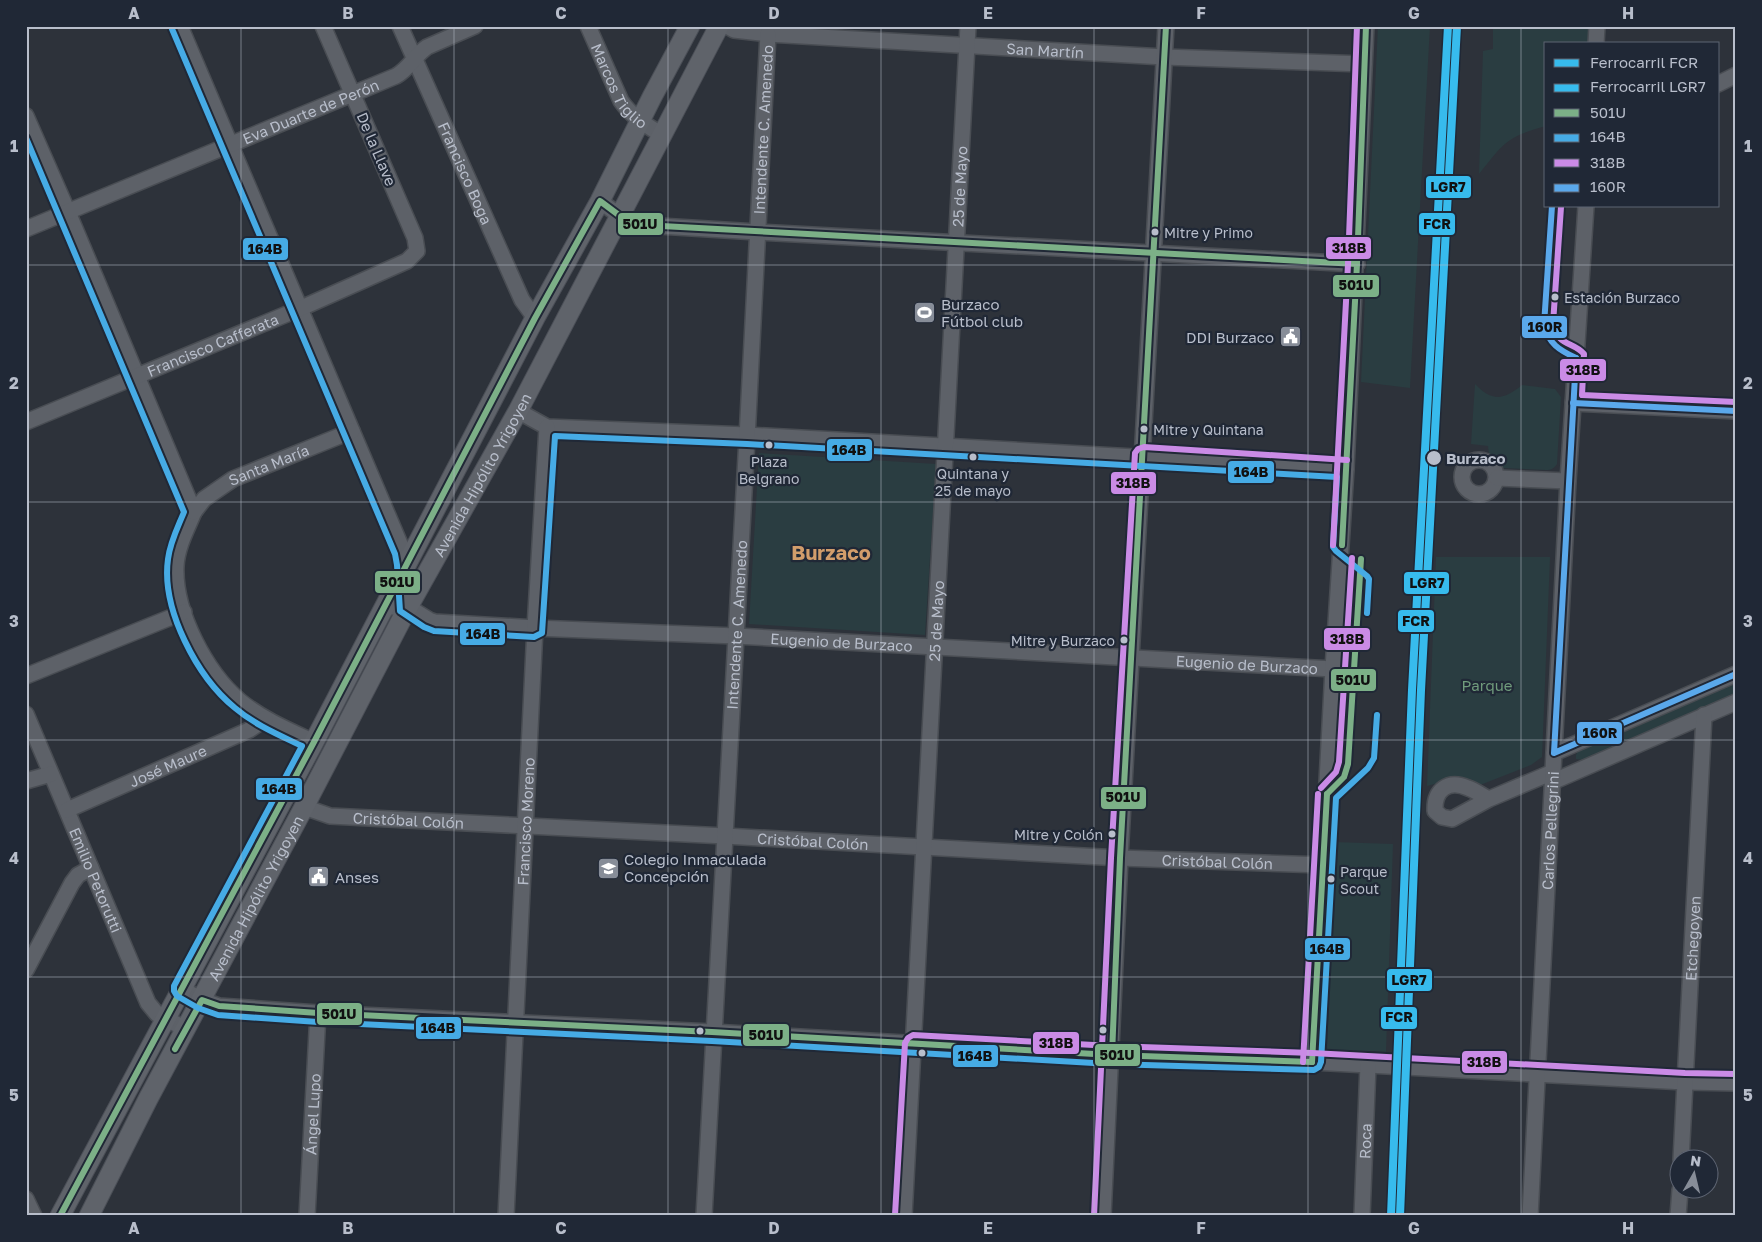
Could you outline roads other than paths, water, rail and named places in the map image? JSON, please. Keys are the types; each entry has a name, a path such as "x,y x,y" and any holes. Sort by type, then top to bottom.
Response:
{"main road":[{"name":"Avenida Hipólito Yrigoyen","path":"60,1216 314,742 535,318 600,201 690,26"},
{"name":"Avenida Hipólito Yrigoyen","path":"89,1216 148,1099 408,607 518,411 718,26"}],"street":[{"path":"180,26 403,551 406,564 408,607 384,607"},
{"name":"De la Llave","path":"323,26 354,94 417,244"},
{"name":"Francisco Boga","path":"400,26 522,300 535,318"},
{"name":"Eva Duarte de Perón","path":"26,230 402,73 415,57 427,47 475,26"},
{"name":"Marcos Tiglio","path":"588,26 621,101 627,110 640,122 662,135"},
{"name":"San Martín","path":"727,26 734,30 768,34 967,46 1164,57 1364,64"},
{"name":"25 de Mayo","path":"904,1216 968,26"},
{"path":"1104,1216 1120,858 1166,26"},
{"path":"1312,1062 1357,264 1366,26"},
{"path":"1596,42 1597,26"},
{"name":"Intendente C. Amenedo","path":"704,1216 712,1032 748,435 756,232 768,34"},
{"path":"1720,83 1736,76"},
{"path":"26,116 194,512 182,540 176,564 178,591 194,638 215,674 227,690 265,718 314,742"},
{"path":"600,201 620,216 643,225 1357,264"},
{"name":"Carlos Pellegrini","path":"1530,1216 1568,481 1586,208"},
{"name":"Francisco Cafferata","path":"26,422 407,261 417,251 417,244"},
{"path":"1573,403 1736,412"},
{"path":"518,411 547,427 748,435 1346,469"},
{"name":"Francisco Moreno","path":"506,1216 535,628 547,427"},
{"name":"Santa María","path":"194,512 204,499 233,479 352,431"},
{"path":"1497,478 1568,481"},
{"name":"Eugenio de Burzaco","path":"408,607 435,622 736,636 1333,669"},
{"path":"26,676 184,612"},
{"path":"1554,753 1736,674"},
{"path":"1489,799 1553,777 1736,702"},
{"name":"Emilio Petorutti","path":"26,714 148,1004 152,1010 165,1019 186,1029"},
{"name":"Etchegoyen","path":"1682,1150 1704,715"},
{"name":"José Maure","path":"67,810 250,730 265,718"},
{"path":"26,781 51,774"},
{"name":"Cristóbal Colón","path":"304,807 330,816 1120,858 1323,865"},
{"path":"26,970 72,883 78,875 91,868"},
{"path":"182,989 202,1000 219,1006 318,1013 712,1032 1112,1055 1312,1062 1736,1083"},
{"name":"Ángel Lupo","path":"307,1216 318,1013"},
{"name":"Roca","path":"1362,1216 1368,1065"},
{"path":"26,1199 34,1216"},
{"path":"1678,1216 1679,1200"}],"rail line":[{"name":"FCR","path":"1391,1216 1412,690 1448,26"},
{"name":"LGR7","path":"1400,1216 1421,690 1457,26"}],"place":[{"name":"Mitre y Primo","path":"1155,232"},
{"name":"Estación Burzaco","path":"1555,297"},
{"name":"Burzaco Fútbol club","path":"925,313"},
{"name":"DDI Burzaco","path":"1290,337"},
{"name":"Mitre y Quintana","path":"1144,429"},
{"name":"Plaza Belgrano","path":"769,445"},
{"name":"Quintana y 25 de mayo","path":"973,457"},
{"name":"Burzaco","path":"1434,458"},
{"name":"Mitre y Burzaco","path":"1124,640"},
{"name":"Mitre y Colón","path":"1112,834"},
{"name":"Colegio Inmaculada Concepción","path":"608,868"},
{"name":"Anses","path":"319,877"},
{"name":"Parque Scout","path":"1331,879"}],"district":[{"name":"Burzaco","path":"831,552"}],"park label":[{"name":"Parque","path":"1487,685"}]}
